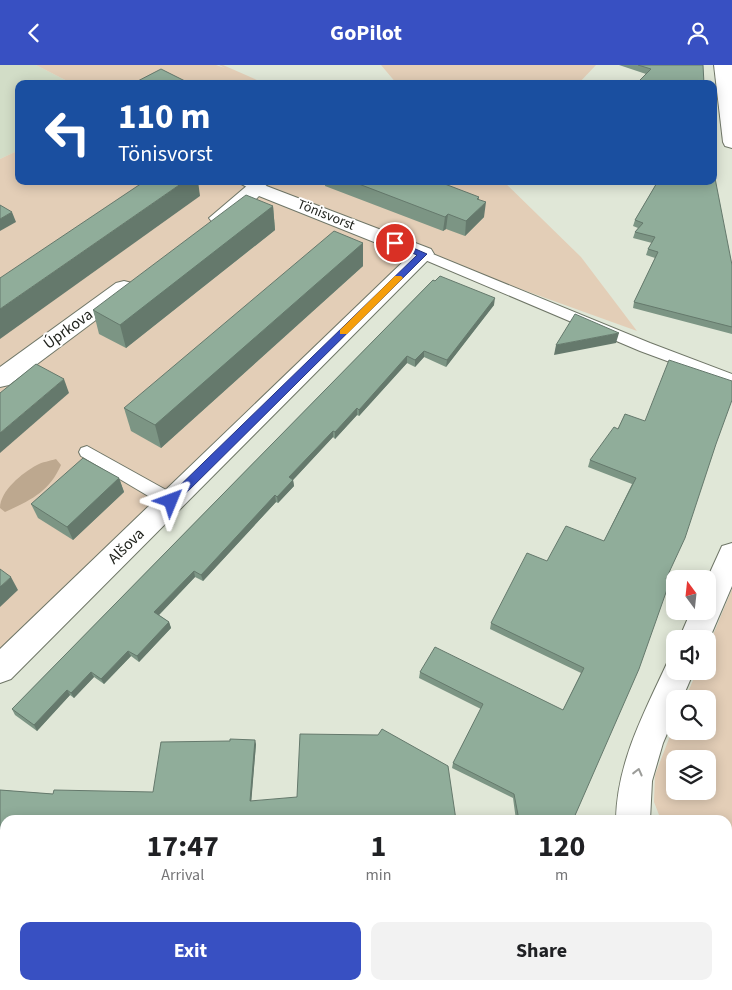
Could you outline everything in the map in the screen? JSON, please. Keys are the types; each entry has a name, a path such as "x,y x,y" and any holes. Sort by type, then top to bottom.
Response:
{"street":[{"path":"723,65 732,142"},
{"path":"204,229 243,201 254,185"},
{"name":"Tönisvorst","path":"260,185 423,254"},
{"name":"Alšova","path":"0,669 423,254"},
{"name":"Úprkova","path":"0,379 142,275"},
{"path":"716,590 732,554"},
{"path":"633,815 635,785 642,758 675,680"}],"lane":[{"path":"423,254 644,347 732,381"},
{"path":"86,452 171,501"}],"shaded area":[{"path":"0,65 36,65 65,80 15,80 15,152 0,159"},
{"path":"36,65 216,65 225,68 219,65 223,65 257,80 65,80"},
{"path":"381,65 596,65 582,80 394,80"},
{"path":"15,152 15,185 507,185 581,257 637,331 423,254 0,669 0,159"},
{"path":"56,459 61,465 45,489 31,499 5,512 0,508 4,495 13,483 31,468"},
{"path":"732,589 732,815 659,815 654,802 655,775 668,740 716,740 716,690 689,690 693,680 716,680 715,630"}],"building":[{"path":"638,65 703,65 704,80 640,80 651,69"},
{"path":"161,69 183,80 140,80"},
{"path":"139,185 179,185 0,309 0,278"},
{"path":"361,185 448,185 479,197 477,199 486,202 466,221 448,214 445,217"},
{"path":"656,185 716,185 732,265 732,327 634,302 658,252 648,249 655,237 635,232 643,223 635,220"},
{"path":"246,195 273,206 120,325 93,310"},
{"path":"0,205 12,212 0,219"},
{"path":"334,231 363,243 155,425 124,408"},
{"path":"440,276 495,298 447,360 424,351 415,360 407,356 359,410 357,408 289,477 293,480 277,497 275,495 201,575 194,571 154,612 169,622 137,656 128,651 101,679 91,672 71,693 67,690 34,725 12,709 433,280 435,281"},
{"path":"575,314 619,333 556,345"},
{"path":"669,360 732,381 732,400 685,538 670,570 666,570 666,592 639,669 575,815 518,815 514,794 453,763 483,704 420,672 435,647 563,710 584,668 491,623 527,553 547,561 566,526 604,541 636,478 590,460 614,427 618,429 625,414 645,421"},
{"path":"36,364 64,379 0,433 0,393"},
{"path":"83,458 119,478 67,527 31,504"},
{"path":"0,569 11,577 0,587"},
{"path":"382,729 448,766 455,815 0,815 0,790 53,794 54,790 153,792 161,742 230,741 230,739 255,740 250,801 297,797 300,734 378,735"}],"slow traffic":[{"path":"343,332 398,278"}],"route":[{"path":"171,501 423,254 395,243"}]}
